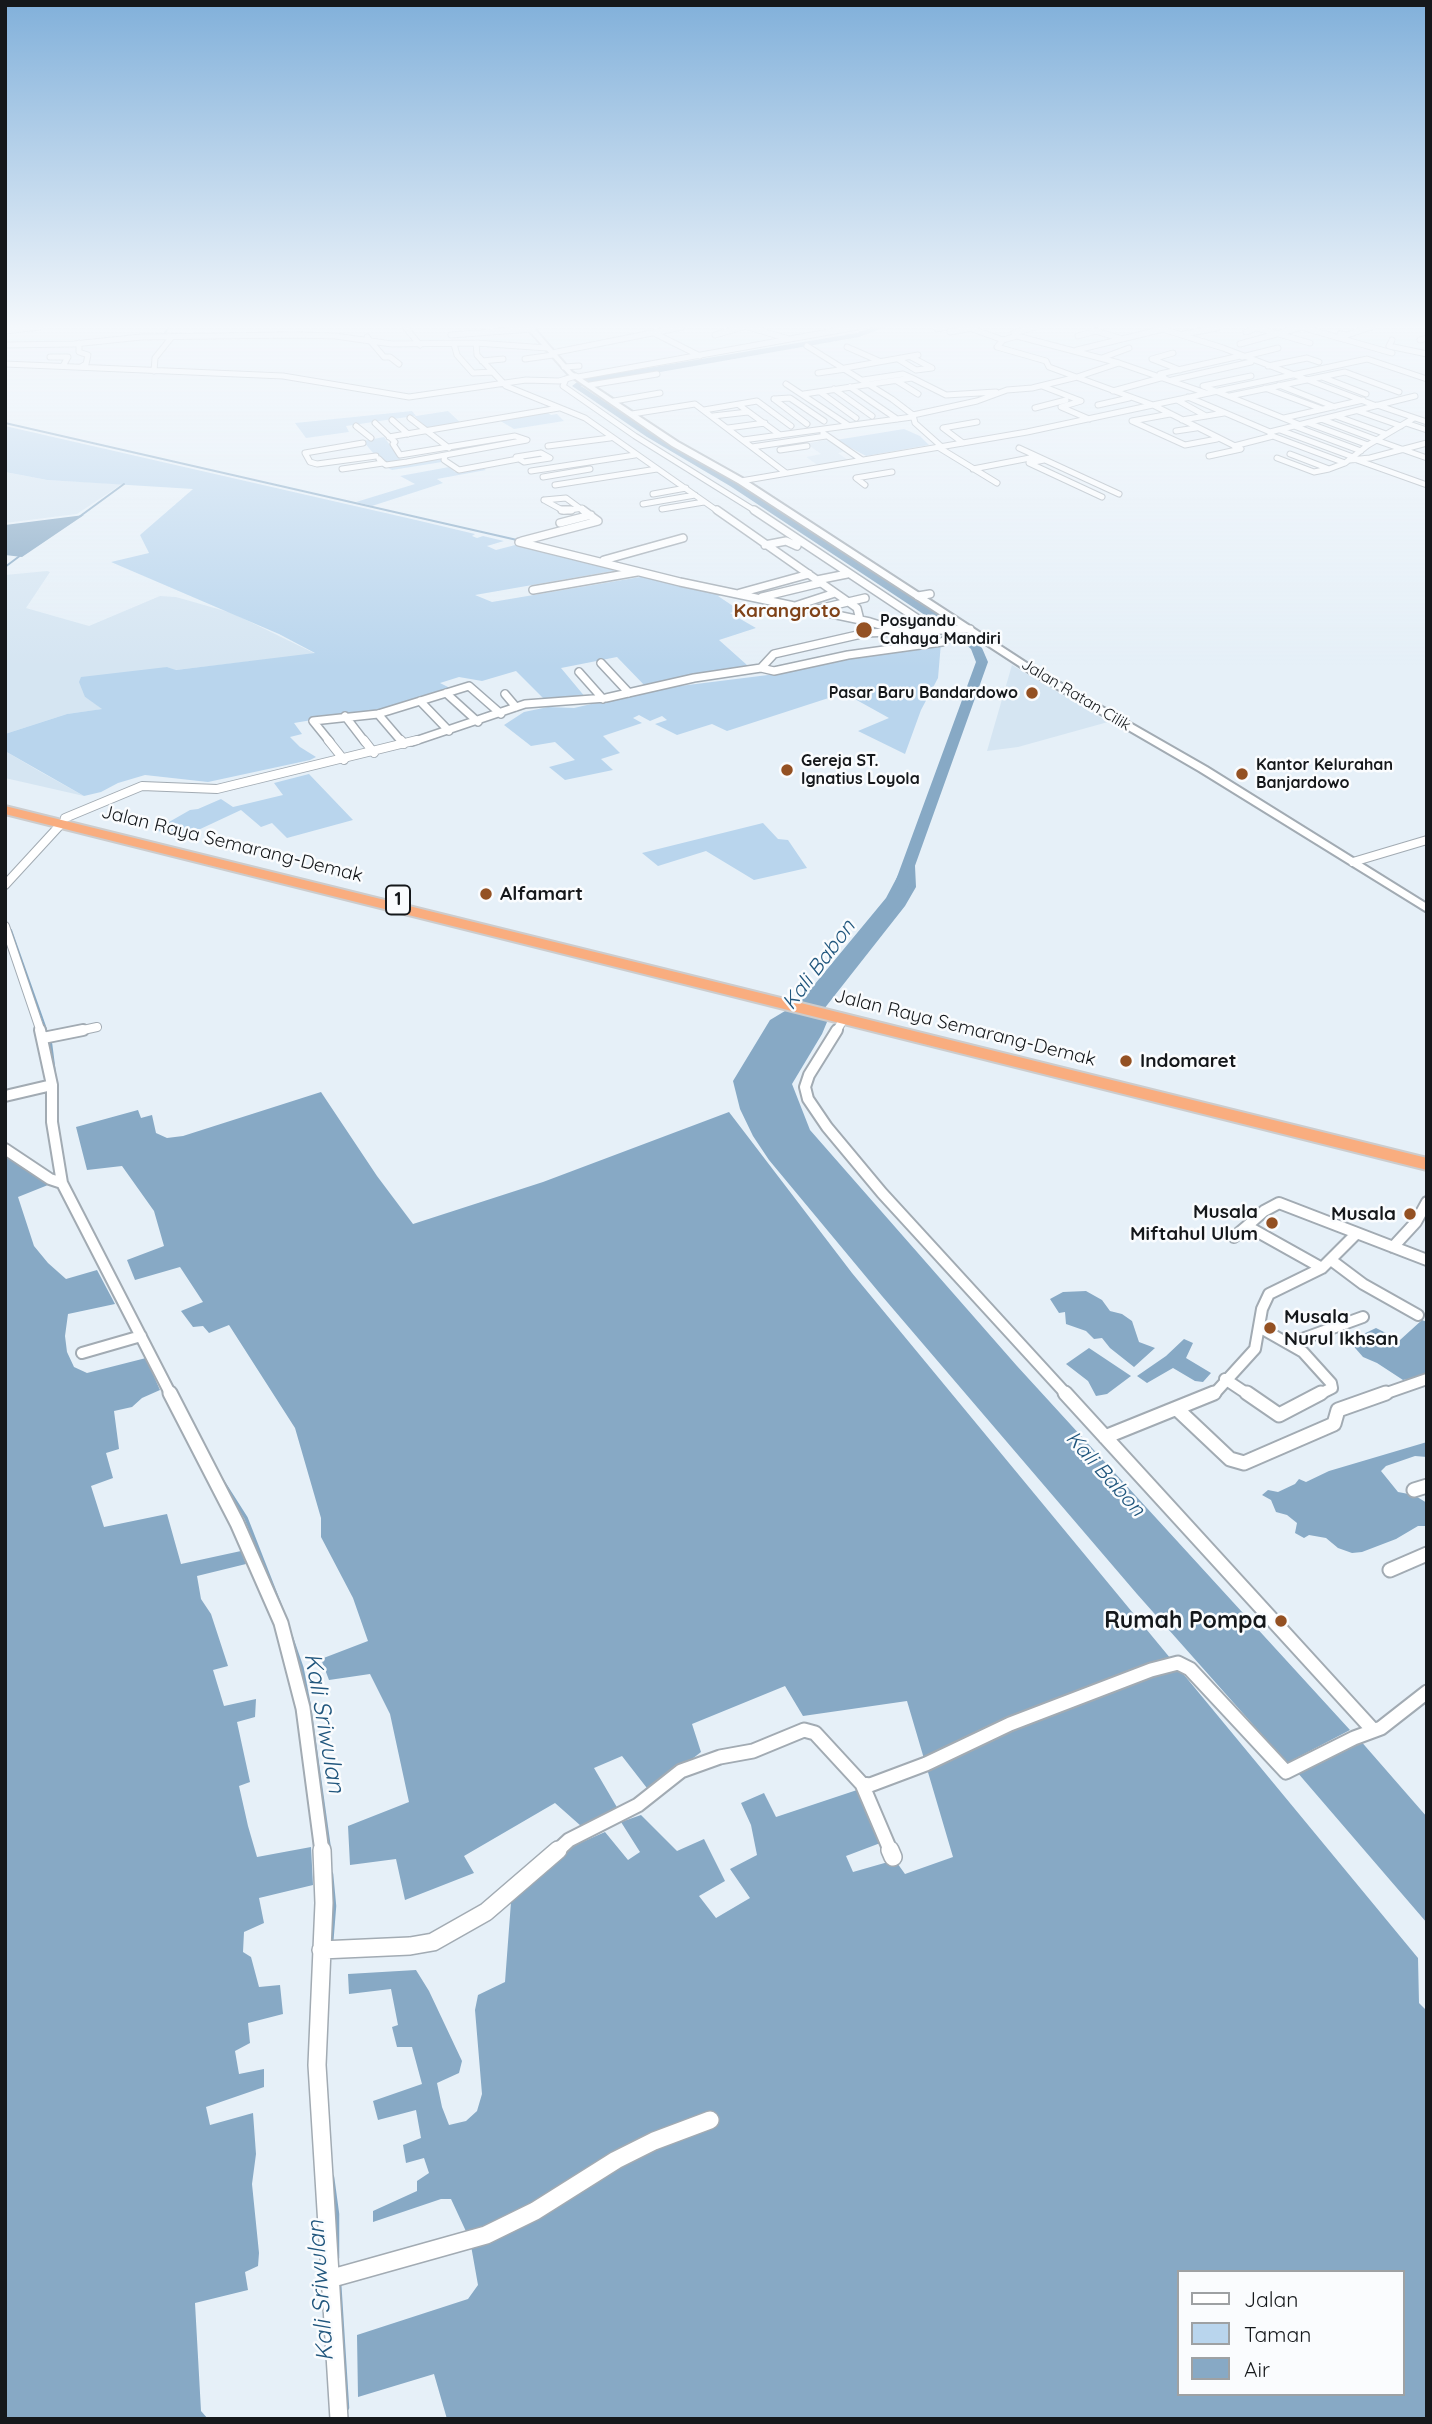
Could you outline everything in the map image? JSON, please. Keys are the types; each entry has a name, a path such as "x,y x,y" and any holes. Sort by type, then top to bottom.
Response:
{"highway":[{"name":"Jalan Raya Semarang-Demak","path":"6,809 64,820 1427,1164"},
{"name":"Jalan Raya Semarang-Demak","path":"837,1016 1427,1154"}],"street":[{"path":"361,440 383,463"},
{"path":"392,440 400,454"},
{"path":"342,469 383,463 386,465 425,440"},
{"path":"400,454 490,440"},
{"path":"400,454 444,456 526,440"},
{"path":"548,446 594,440"},
{"path":"613,440 848,602 858,610 860,620"},
{"path":"645,440 846,575 868,593 932,631"},
{"name":"Jalan Ratan Cilik","path":"673,440 924,595 967,630 1203,769 1427,909"},
{"path":"743,440 786,473"},
{"path":"752,447 798,440"},
{"path":"760,452 807,446 799,440"},
{"path":"832,440 862,460"},
{"path":"932,440 973,469 997,482"},
{"path":"959,440 963,443"},
{"path":"740,481 978,440"},
{"path":"1015,440 1026,446 1018,449 1080,476 1089,474 1121,492"},
{"path":"1174,440 1185,445 1211,440"},
{"path":"1209,456 1241,449 1220,440"},
{"path":"1234,446 1253,440"},
{"path":"1291,440 1425,483"},
{"path":"1305,440 1351,460"},
{"path":"1334,440 1361,451"},
{"path":"1354,440 1368,445"},
{"path":"1351,460 1368,445 1379,441 1427,458"},
{"path":"400,454 440,442 454,452"},
{"path":"363,443 304,453 317,464 376,456"},
{"path":"1277,458 1312,472 1404,448 1427,446"},
{"path":"308,458 370,450"},
{"path":"444,456 444,460 459,470 518,459 524,462 550,458 541,453 516,457 518,459"},
{"path":"1290,454 1329,469"},
{"path":"529,469 635,455"},
{"path":"543,477 635,455"},
{"path":"973,469 1035,457"},
{"path":"865,485 856,478 892,473 871,458"},
{"path":"1370,458 1401,469"},
{"path":"1044,460 1030,463 1102,497"},
{"path":"555,485 680,463"},
{"path":"621,470 655,467"},
{"path":"653,494 686,488"},
{"path":"643,504 695,495"},
{"path":"582,508 564,511 544,500 564,498 582,508 591,515 560,523 568,529 519,542 610,562 635,572 816,610 902,632"},
{"path":"662,509 704,502"},
{"path":"598,560 682,538"},
{"path":"765,545 790,542 846,575"},
{"path":"610,562 669,547"},
{"path":"796,565 806,564"},
{"path":"533,590 635,572"},
{"path":"737,594 809,575"},
{"path":"758,598 846,575"},
{"path":"795,606 835,593"},
{"path":"816,610 848,602 868,593"},
{"path":"761,668 772,656 779,653 866,633 967,630"},
{"path":"5,885 64,820 142,786 154,784 179,788 177,793 201,795 205,790 374,753 449,732 516,707 544,701 603,699 694,678 761,668 774,671 848,655 942,642 950,636 948,631"},
{"path":"601,663 629,692"},
{"path":"579,673 603,699"},
{"path":"344,760 313,721 378,714 470,686 501,714"},
{"path":"446,693 478,722"},
{"path":"505,694 516,707"},
{"path":"420,701 449,732"},
{"path":"378,714 404,744"},
{"path":"345,716 374,753"},
{"path":"1353,862 1427,839"},
{"path":"5,926 43,1038 52,1085 52,1122 62,1183 237,1523 281,1623 303,1708 322,1841 324,1903 317,2065 339,2419"},
{"path":"837,1016 805,1087 808,1099 827,1127 882,1193 1373,1730"},
{"path":"43,1038 97,1027"},
{"path":"5,1096 52,1085"},
{"path":"5,1149 50,1179 62,1183"},
{"path":"1393,1247 1422,1224 1427,1202"},
{"path":"1234,1237 1264,1211 1279,1203 1427,1260"},
{"path":"1247,1226 1327,1264 1418,1315"},
{"path":"1105,1437 1211,1395 1253,1352 1262,1309 1269,1294 1327,1264 1356,1234"},
{"path":"1291,1343 1363,1317"},
{"path":"1225,1379 1279,1415 1310,1401 1332,1386 1303,1352 1259,1327"},
{"path":"82,1353 141,1336"},
{"path":"1177,1409 1230,1459 1244,1463 1334,1424 1338,1410 1427,1379"},
{"path":"1390,1570 1427,1554"},
{"path":"862,1784 870,1785 926,1764 1010,1724 1151,1670 1178,1663 1190,1669 1286,1772 1354,1738 1381,1728 1427,1692"},
{"path":"321,1950 410,1946 433,1942 486,1912 569,1840 638,1805 681,1771 720,1757 753,1751 804,1730 815,1733 862,1784 894,1857"},
{"path":"329,2279 486,2235 535,2211 616,2160 654,2141 710,2120"}],"shaded area":[{"path":"832,441 847,451 838,453 851,462 819,466 806,457 821,454 807,444"},
{"path":"5,472 47,480 122,484 77,514 5,523"},
{"path":"50,572 26,608 89,626 160,596 176,597 232,613 316,654 175,670 167,667 85,697 103,709 67,714 5,734 5,575"},
{"name":"Pasar Baru Bandardowo","path":"1012,665 1108,722 1018,747 987,751"},
{"path":"5,751 39,771 84,796 5,778"}],"green space":[{"path":"5,440 66,440 475,534 472,536 477,538 483,536 504,541 487,546 496,550 519,544 624,569 475,595 492,602 646,576 728,594 718,596 739,610 730,613 756,628 719,640 747,665 745,667 748,670 647,688 617,657 561,668 586,698 544,699 516,671 482,681 459,677 440,683 454,690 374,712 294,723 302,734 290,737 316,757 310,760 208,782 145,775 84,796 5,751 5,734 67,714 102,709 85,697 79,682 81,677 167,667 176,670 315,653 279,634 111,562 149,553 140,535 193,489 47,480 5,472"},
{"path":"386,440 401,460 438,453 442,456 442,462 392,470 384,466 363,441"},
{"path":"836,440 924,440 929,445 866,456"},
{"path":"449,467 455,472 481,467 486,470 437,479 443,483 372,506 356,502 415,484 400,476"},
{"path":"941,643 938,678 921,710 905,754 858,731 889,718 844,693 727,731 712,724 677,735 655,724 667,720 662,716 650,721 639,715 633,718 642,723 603,736 620,753 601,759 613,770 565,780 549,767 575,760 555,742 531,746 504,725 524,712 548,707 574,708 656,689 768,675 871,653"},
{"path":"309,774 353,820 287,838 272,823 261,827 241,810 181,838 155,830 190,810 221,799 233,807 283,795 274,783"},
{"path":"763,823 778,839 788,840 807,868 754,880 706,851 658,866 642,853"}],"water":[{"path":"84,515 22,557 5,555 5,525"},
{"path":"904,864 915,866 916,887 905,906 824,1009 827,1022 822,1034 792,1084 810,1130 1017,1366 1350,1730 1287,1763 1137,1594 882,1296 769,1160 740,1109 733,1081 770,1020 800,1002 886,898"},
{"path":"321,1092 413,1224 543,1182 729,1112 852,1273 1418,1958 1419,2003 1427,2011 1427,2419 447,2419 434,2374 358,2397 357,2335 468,2299 478,2285 470,2240 451,2199 441,2199 373,2222 373,2211 417,2191 417,2181 429,2173 424,2158 406,2163 403,2145 421,2138 416,2110 378,2120 373,2101 422,2084 412,2047 397,2047 392,2027 398,2025 391,1989 349,1994 348,1974 416,1970 429,1991 462,2061 459,2073 437,2083 449,2125 466,2121 477,2111 482,2094 475,2010 478,1995 505,1982 511,1902 573,1846 605,1832 628,1860 640,1852 621,1822 641,1815 677,1851 704,1839 725,1881 699,1896 716,1918 750,1898 730,1869 757,1855 751,1825 741,1803 764,1793 776,1817 860,1789 883,1842 846,1856 853,1872 895,1860 905,1874 953,1857 907,1701 803,1716 785,1686 692,1724 701,1752 650,1792 622,1756 594,1768 618,1809 581,1826 555,1803 464,1856 474,1873 405,1900 396,1859 350,1865 348,1826 409,1802 390,1714 370,1674 329,1680 321,1659 368,1641 353,1598 321,1537 321,1518 295,1428 229,1325 209,1333 203,1326 193,1327 181,1311 203,1302 180,1267 135,1280 127,1260 164,1246 154,1211 122,1166 87,1170 76,1127 138,1110 141,1118 152,1115 156,1133 167,1138 183,1136"},
{"path":"11,1156 53,1183 18,1197 34,1246 66,1279 97,1270 115,1304 68,1314 65,1336 67,1352 74,1367 87,1373 146,1358 160,1390 142,1398 132,1407 114,1411 119,1449 106,1453 113,1478 91,1486 104,1527 167,1514 181,1564 241,1551 246,1564 197,1576 201,1599 211,1614 228,1666 213,1670 224,1706 256,1699 255,1717 237,1722 250,1782 239,1786 248,1826 257,1857 311,1847 313,1885 259,1898 264,1923 244,1932 243,1952 251,1957 259,1987 280,1985 283,2014 248,2023 250,2043 235,2051 239,2074 264,2069 264,2087 206,2107 210,2125 253,2113 256,2154 252,2184 259,2253 258,2266 245,2272 248,2290 195,2303 201,2411 208,2419 5,2419 5,1158"},
{"path":"1086,1291 1102,1300 1110,1311 1122,1314 1132,1321 1139,1342 1155,1348 1134,1367 1102,1338 1094,1339 1086,1331 1066,1324 1065,1312 1059,1313 1050,1299 1063,1292"},
{"path":"1422,1320 1427,1322 1427,1375 1403,1380 1363,1357 1349,1341 1376,1328 1400,1340"},
{"path":"1184,1339 1193,1343 1186,1358 1211,1373 1203,1382 1195,1381 1173,1368 1147,1383 1137,1376 1166,1356"},
{"path":"1089,1348 1131,1376 1107,1394 1096,1396 1088,1381 1066,1364"},
{"path":"1427,1442 1427,1457 1415,1456 1386,1466 1381,1471 1398,1492 1414,1495 1427,1503 1427,1526 1418,1526 1396,1539 1362,1552 1352,1553 1338,1548 1326,1538 1309,1535 1304,1538 1295,1533 1297,1523 1287,1515 1276,1512 1271,1500 1262,1495 1268,1490 1278,1492 1295,1484 1299,1479 1306,1482 1329,1471"},
{"path":"1359,1739 1427,1817 1427,1923 1297,1772"}],"waterway":[{"path":"80,440 517,540"},
{"name":"Kali Babon","path":"659,440 733,484 959,633 976,648 982,662 900,888"},
{"path":"79,517 124,484"},
{"path":"5,567 21,555"},
{"name":"Kali Sriwulan","path":"11,930 46,1029"},
{"name":"Kali Sriwulan","path":"51,1044 55,1075"},
{"name":"Kali Sriwulan","path":"160,1363 175,1391"},
{"name":"Kali Sriwulan","path":"220,1477 246,1518 282,1610"},
{"name":"Kali Sriwulan","path":"291,1636 302,1668 309,1704"},
{"name":"Kali Sriwulan","path":"310,1711 329,1846"},
{"name":"Kali Sriwulan","path":"331,1874 334,1906 331,1944"},
{"name":"Kali Sriwulan","path":"332,2177 337,2214 337,2258"},
{"name":"Kali Sriwulan","path":"339,2282 347,2408"}],"place":[{"name":"Posyandu Cahaya Mandiri","path":"864,630"},
{"name":"Pasar Baru Bandardowo","path":"1032,693"},
{"name":"Gereja ST. Ignatius Loyola","path":"787,770"},
{"name":"Kantor Kelurahan Banjardowo","path":"1242,774"},
{"name":"Alfamart","path":"486,894"},
{"name":"Indomaret","path":"1126,1061"},
{"name":"Musala","path":"1410,1214"},
{"name":"Musala Miftahul Ulum","path":"1272,1223"},
{"name":"Musala Nurul Ikhsan","path":"1270,1328"},
{"name":"Rumah Pompa","path":"1281,1621"}],"district":[{"name":"Karangroto","path":"787,611"}]}
